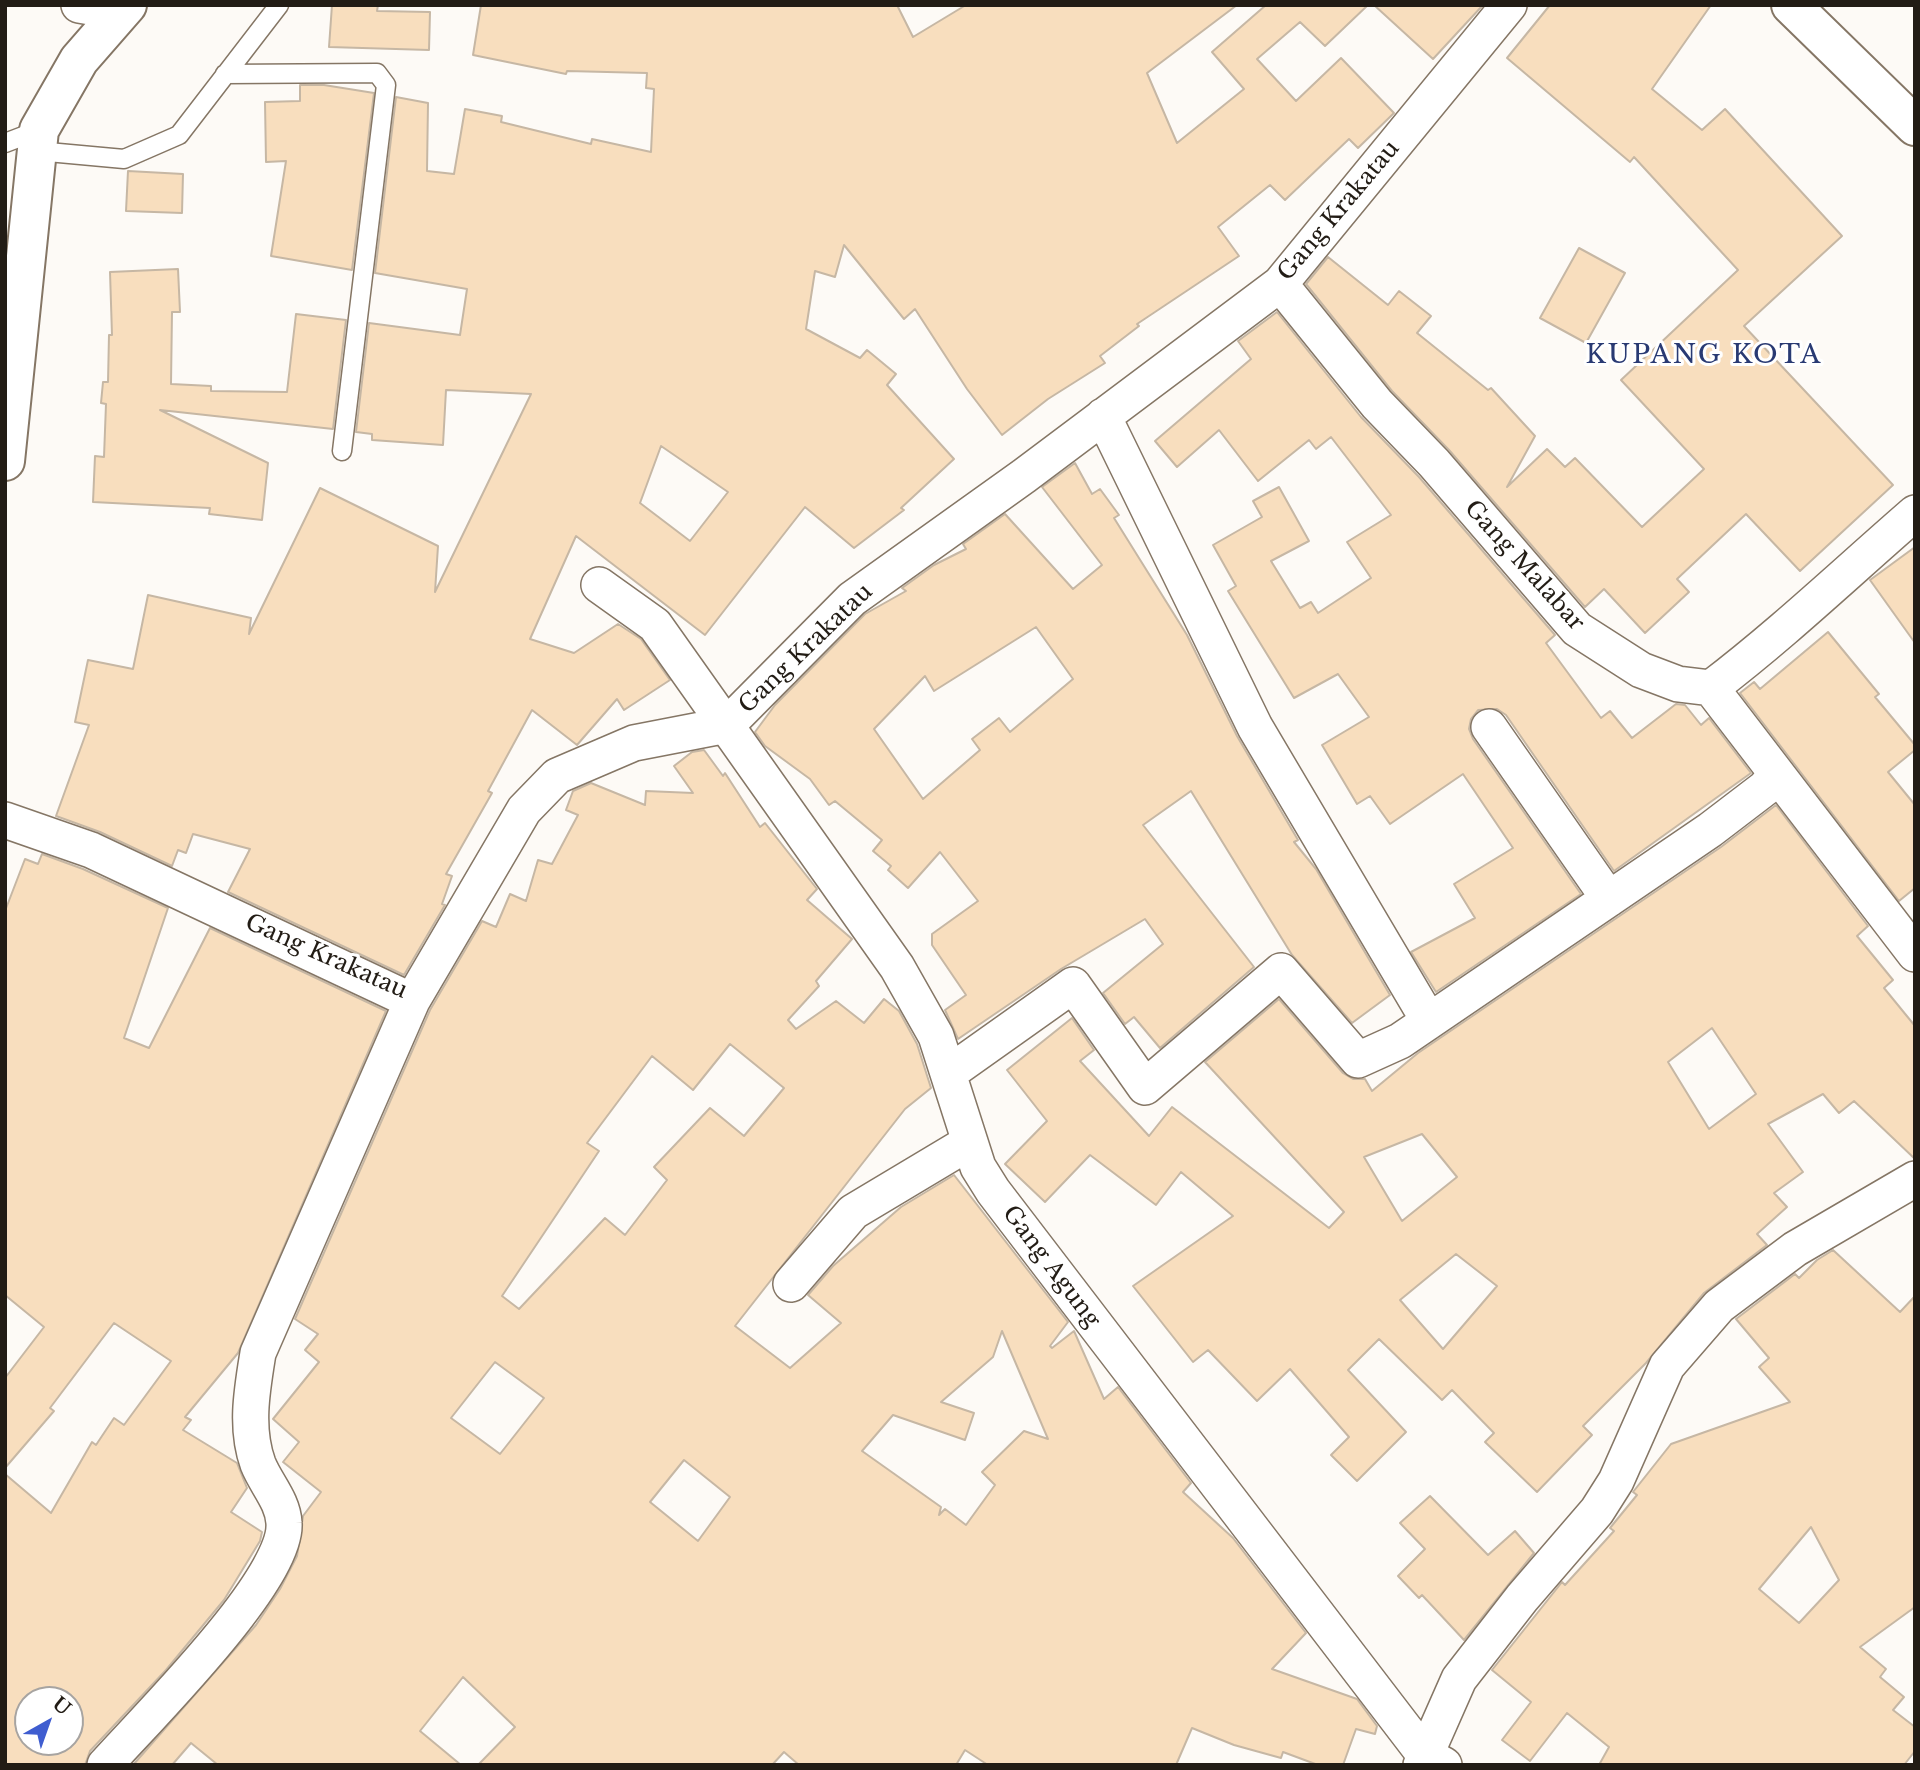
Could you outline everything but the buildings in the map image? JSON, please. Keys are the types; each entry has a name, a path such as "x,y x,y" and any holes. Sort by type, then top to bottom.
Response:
{"main road":[{"path":"1791,5 1915,125"},
{"path":"5,461 27,141 79,60 123,9"}],"street":[{"path":"79,5 123,9"},
{"name":"Gang Krakatau","path":"5,820 91,850 412,1001 524,810 557,776 634,743 727,725 852,599 1280,284 1509,5"},
{"name":"Gang Malabar","path":"1280,284 1377,404 1434,463 1577,629 1641,670 1678,684 1711,688"},
{"path":"1103,416 1255,727 1429,1021"},
{"path":"1915,513 1819,595 1773,641 1711,688 1915,954"},
{"name":"Gang Agung","path":"599,585 614,592 655,625 897,967 936,1036 978,1167 993,1191 1430,1761"},
{"path":"1489,727 1609,899"},
{"path":"949,1073 1073,985 1145,1087 1281,971 1358,1060 1400,1041 1710,830 1765,788 1776,774"},
{"path":"105,1765 251,1601 282,1544 284,1523 280,1506 266,1481 253,1446 250,1401 258,1353 412,1001"},
{"path":"791,1284 853,1212 970,1142"},
{"path":"1430,1761 1459,1679 1478,1652 1597,1511 1616,1480 1667,1366 1719,1306 1795,1250 1915,1179"}],"lane":[{"path":"27,141 124,159 163,144 178,135 279,5"},
{"path":"225,74 377,74 386,85 342,451"}],"district":[{"name":"KUPANG KOTA","path":"1704,356"}]}
